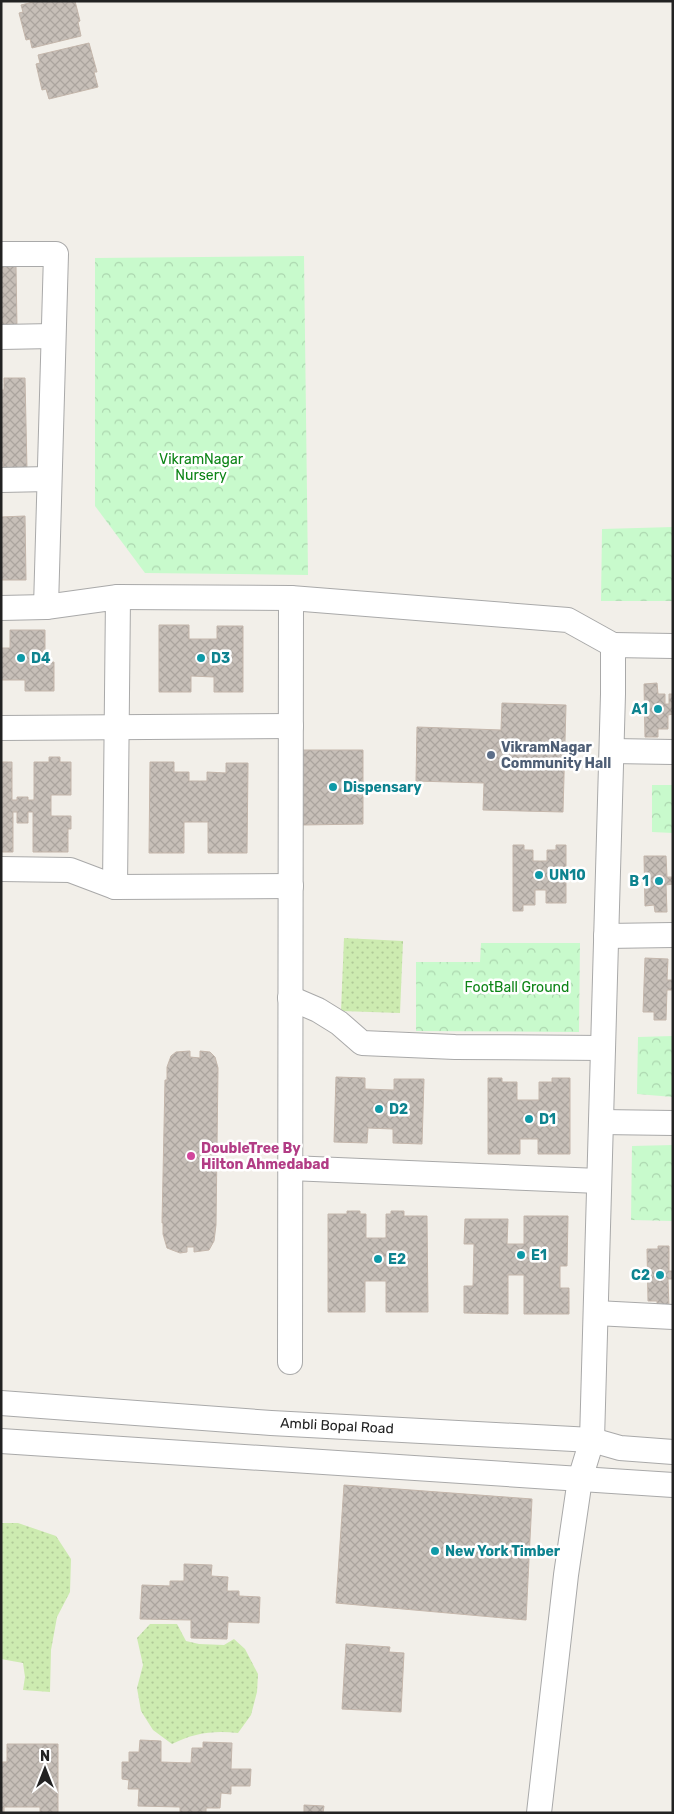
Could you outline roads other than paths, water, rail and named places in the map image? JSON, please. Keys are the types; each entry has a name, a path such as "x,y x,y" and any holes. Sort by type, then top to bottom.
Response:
{"street":[{"path":"1,254 56,254 46,607"},
{"path":"1,337 53,336"},
{"path":"1,480 50,479"},
{"path":"115,887 118,598"},
{"path":"1,608 46,607 118,598 291,598 568,620 613,645 673,646"},
{"path":"290,1362 291,598"},
{"path":"539,1813 566,1575 580,1479 592,1440 612,751 613,645"},
{"path":"1,728 291,726"},
{"path":"612,751 673,752"},
{"path":"1,869 70,870 115,887 291,886"},
{"path":"606,936 673,936"},
{"path":"290,998 318,1010 339,1023 362,1043 455,1047 603,1048"},
{"path":"601,1122 673,1123"},
{"path":"290,1168 599,1181"},
{"path":"596,1313 673,1317"},
{"name":"Ambli Bopal Road","path":"1,1403 270,1423 592,1440 620,1448 673,1452"},
{"path":"1,1441 673,1485"}],"place":[{"name":"D4","path":"21,658"},
{"name":"D3","path":"201,658"},
{"name":"A1","path":"658,709"},
{"name":"VikramNagar Community Hall","path":"491,755"},
{"name":"Dispensary","path":"333,787"},
{"name":"UN10","path":"539,875"},
{"name":"B 1","path":"659,881"},
{"name":"D2","path":"379,1109"},
{"name":"D1","path":"529,1119"},
{"name":"DoubleTree By Hilton Ahmedabad","path":"191,1156"},
{"name":"E1","path":"521,1255"},
{"name":"E2","path":"378,1259"},
{"name":"C2","path":"660,1275"},
{"name":"New York Timber","path":"435,1551"}],"park label":[{"name":"VikramNagar Nursery","path":"201,468"},
{"name":"FootBall Ground","path":"517,987"}]}
